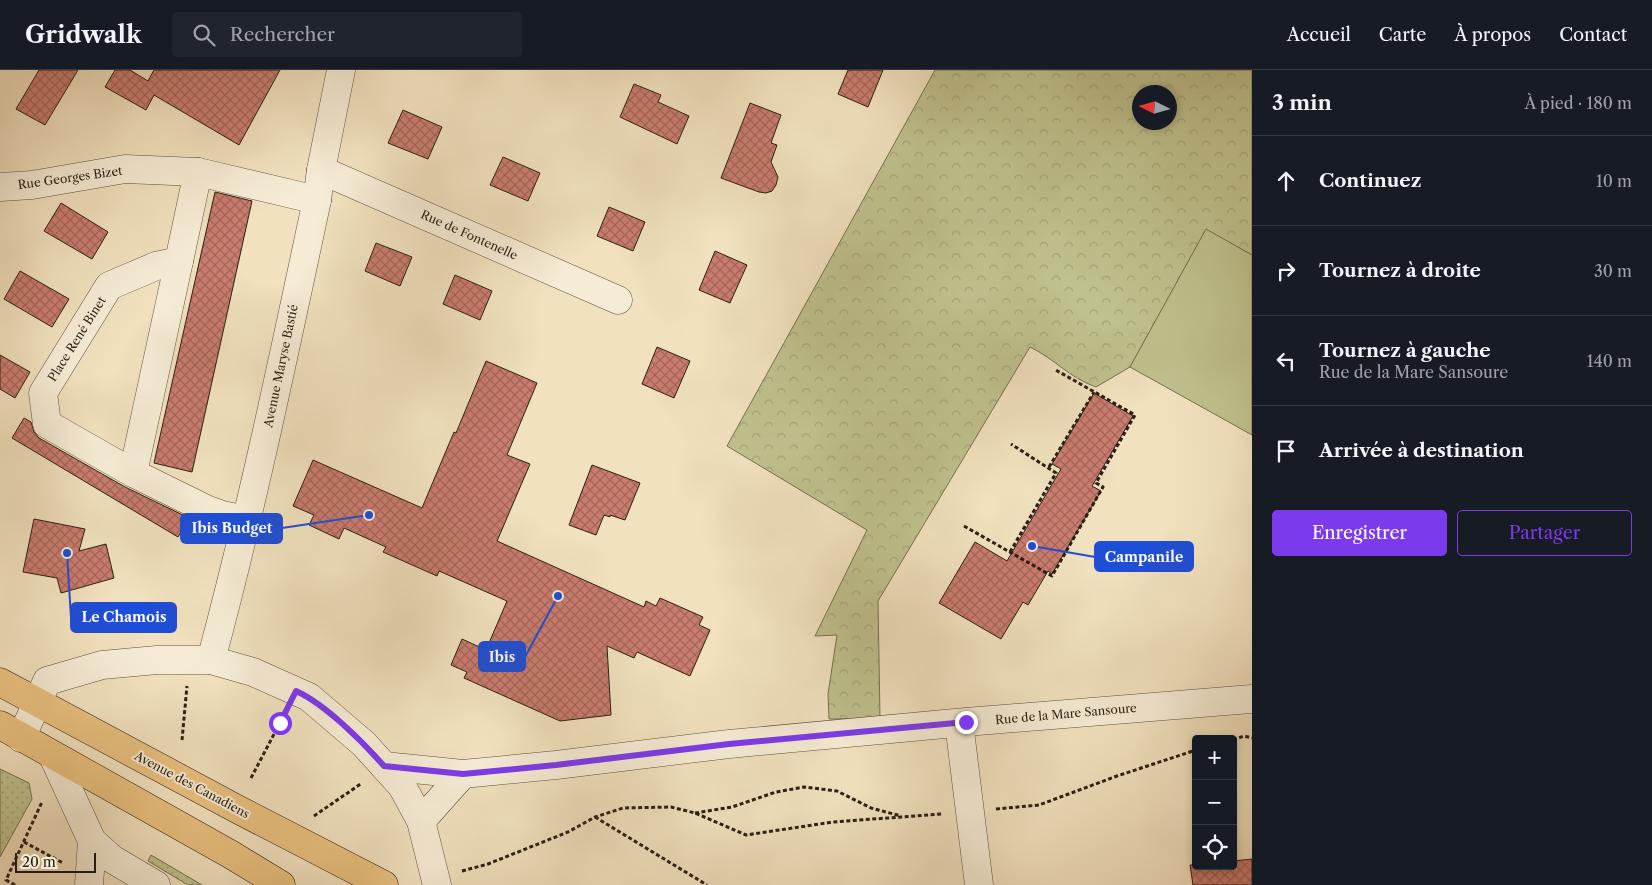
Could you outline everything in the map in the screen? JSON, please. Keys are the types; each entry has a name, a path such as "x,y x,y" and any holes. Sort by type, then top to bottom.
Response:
{"main road":[{"name":"Avenue des Canadiens","path":"0,682 237,809 384,885"},
{"path":"10,732 230,854 281,885"}],"street":[{"name":"Avenue Maryse Bastié","path":"200,660 247,520 317,200 321,170 341,70"},
{"name":"Rue Georges Bizet","path":"0,187 32,185 125,169 198,172 317,200"},
{"name":"Rue de Fontenelle","path":"321,170 618,300"},
{"path":"133,474 198,172"},
{"name":"Place René Binet","path":"179,261 156,266 109,286 43,393 47,424 133,474 208,510 247,520"},
{"path":"10,732 38,702 47,681 102,665 157,660 200,660 253,672 309,697 364,744 402,786 421,821 447,879"},
{"name":"Rue de la Mare Sansoure","path":"384,766 463,774 729,744 959,722 1252,699"},
{"path":"959,722 979,885"},
{"path":"53,756 92,840 112,859 156,885"},
{"path":"421,821 463,774"},
{"path":"89,885 92,840"}],"path":[{"path":"964,526 1052,576 1103,487 1096,483 1135,416 1054,369"},
{"path":"1049,467 1094,392"},
{"path":"1010,552 1056,472 1012,444"},
{"path":"182,740 200,660"},
{"path":"251,778 296,691"},
{"path":"1237,739 1244,736 1252,738"},
{"path":"447,879 568,832 595,817 623,808 671,807 695,813 746,835 833,822 1039,805 1117,776 1192,751"},
{"path":"314,816 353,790 384,766"},
{"path":"695,813 732,807 776,792 804,787 837,792 871,808 903,817"},
{"path":"14,885 6,880 43,803 40,795"},
{"path":"595,817 707,885"}],"green space":[{"path":"935,70 1252,70 1252,255 1206,230 1130,367 1096,387 1077,378 1030,347 878,601 880,719 829,719 828,694 837,635 815,636 867,530 727,446"},
{"path":"1206,229 1252,255 1252,435 1130,367"},
{"path":"0,769 29,783 32,799 0,857"},
{"path":"151,855 202,885 188,885 148,861"}],"building":[{"path":"39,70 78,70 45,125 16,109"},
{"path":"115,70 130,70 148,81 154,70 280,70 239,145 154,95 146,110 105,87"},
{"path":"848,70 883,70 868,107 838,94"},
{"path":"634,84 661,95 658,102 689,116 677,144 620,117"},
{"path":"750,103 781,115 771,143 777,145 771,162 778,177 772,191 766,193 721,178"},
{"path":"403,110 442,127 428,159 388,143"},
{"path":"503,157 540,173 528,201 490,185"},
{"path":"215,192 252,201 192,472 154,463"},
{"path":"61,203 108,232 92,259 44,231"},
{"path":"609,207 645,222 633,251 597,236"},
{"path":"376,243 412,257 400,286 365,271"},
{"path":"715,251 747,265 730,303 699,290"},
{"path":"20,271 69,299 52,327 4,299"},
{"path":"455,275 492,291 480,320 443,304"},
{"path":"657,347 690,361 674,398 642,384"},
{"path":"0,355 30,372 15,398 0,389"},
{"path":"486,361 537,383 507,455 530,464 497,541 644,607 646,601 656,606 660,598 703,617 699,625 710,630 690,676 637,652 634,658 607,646 611,715 560,721 464,678 467,672 451,665 462,639 486,650 507,601 439,571 437,576 383,552 386,547 344,528 339,539 309,525 314,515 293,506 313,460 422,508"},
{"path":"1094,393 1133,416 1092,486 1101,491 1052,574 1048,571 1028,605 1023,602 1001,639 939,603 975,542 1007,561 1061,469 1052,464"},
{"path":"24,418 31,422 34,432 39,438 125,487 189,518 178,537 12,438"},
{"path":"592,465 640,483 625,520 604,515 596,535 569,525"},
{"path":"34,519 85,529 79,551 106,544 114,578 61,593 57,578 23,572"},
{"path":"1252,859 1252,885 1193,885 1190,865 1192,865 1192,870 1237,870 1237,861"}],"place":[{"name":"Ibis Budget","path":"369,515"},
{"name":"Campanile","path":"1032,546"},
{"name":"Le Chamois","path":"67,553"},
{"name":"Ibis","path":"558,596"}],"route":[{"path":"280,723 296,691 309,697 364,744 384,766 463,774 729,744 966,722"}]}
